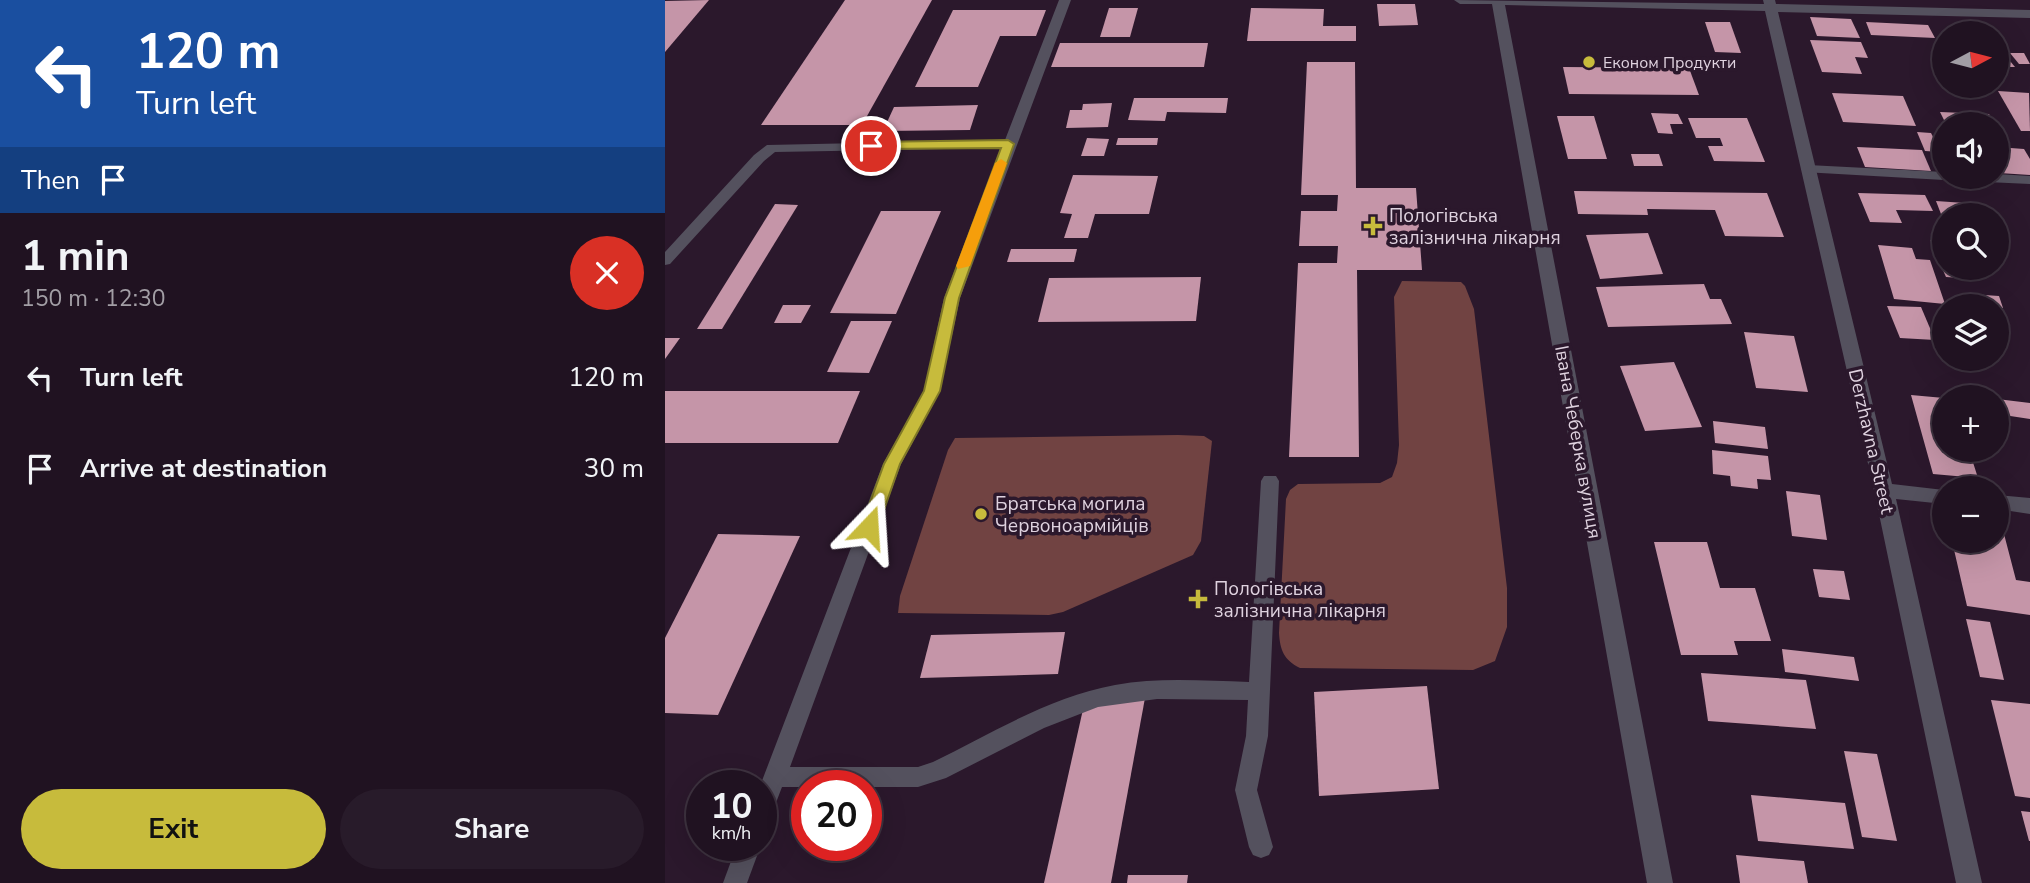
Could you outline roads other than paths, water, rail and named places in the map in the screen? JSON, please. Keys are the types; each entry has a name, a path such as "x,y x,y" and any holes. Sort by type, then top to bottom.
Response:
{"street":[{"path":"1460,0 1769,4 2030,14"},
{"name":"Івана Чеберка вулиця","path":"1498,1 1660,883"},
{"name":"Derzhavna Street","path":"1769,4 1884,490 1969,883"},
{"path":"1884,490 1932,496"},
{"path":"2009,503 2030,506"}],"lane":[{"path":"777,772 892,464 932,391 952,298 1008,144 1065,0"},
{"path":"665,261 758,158 772,148 1008,144"},
{"path":"1808,169 1932,175"},
{"path":"2009,179 2030,180"},
{"path":"1261,847 1246,790 1257,736 1270,481"},
{"path":"777,777 918,776 938,772 1052,715 1100,697 1160,691 1258,691"},
{"path":"735,883 743,861"}],"place":[{"name":"Економ Продукти","path":"1589,62"},
{"name":"Пологiвська залiзнична лiкарня","path":"1373,226"},
{"name":"Братська могила Червоноармійців","path":"981,514"},
{"name":"Пологівська залізнична лікарня","path":"1198,599"}]}
